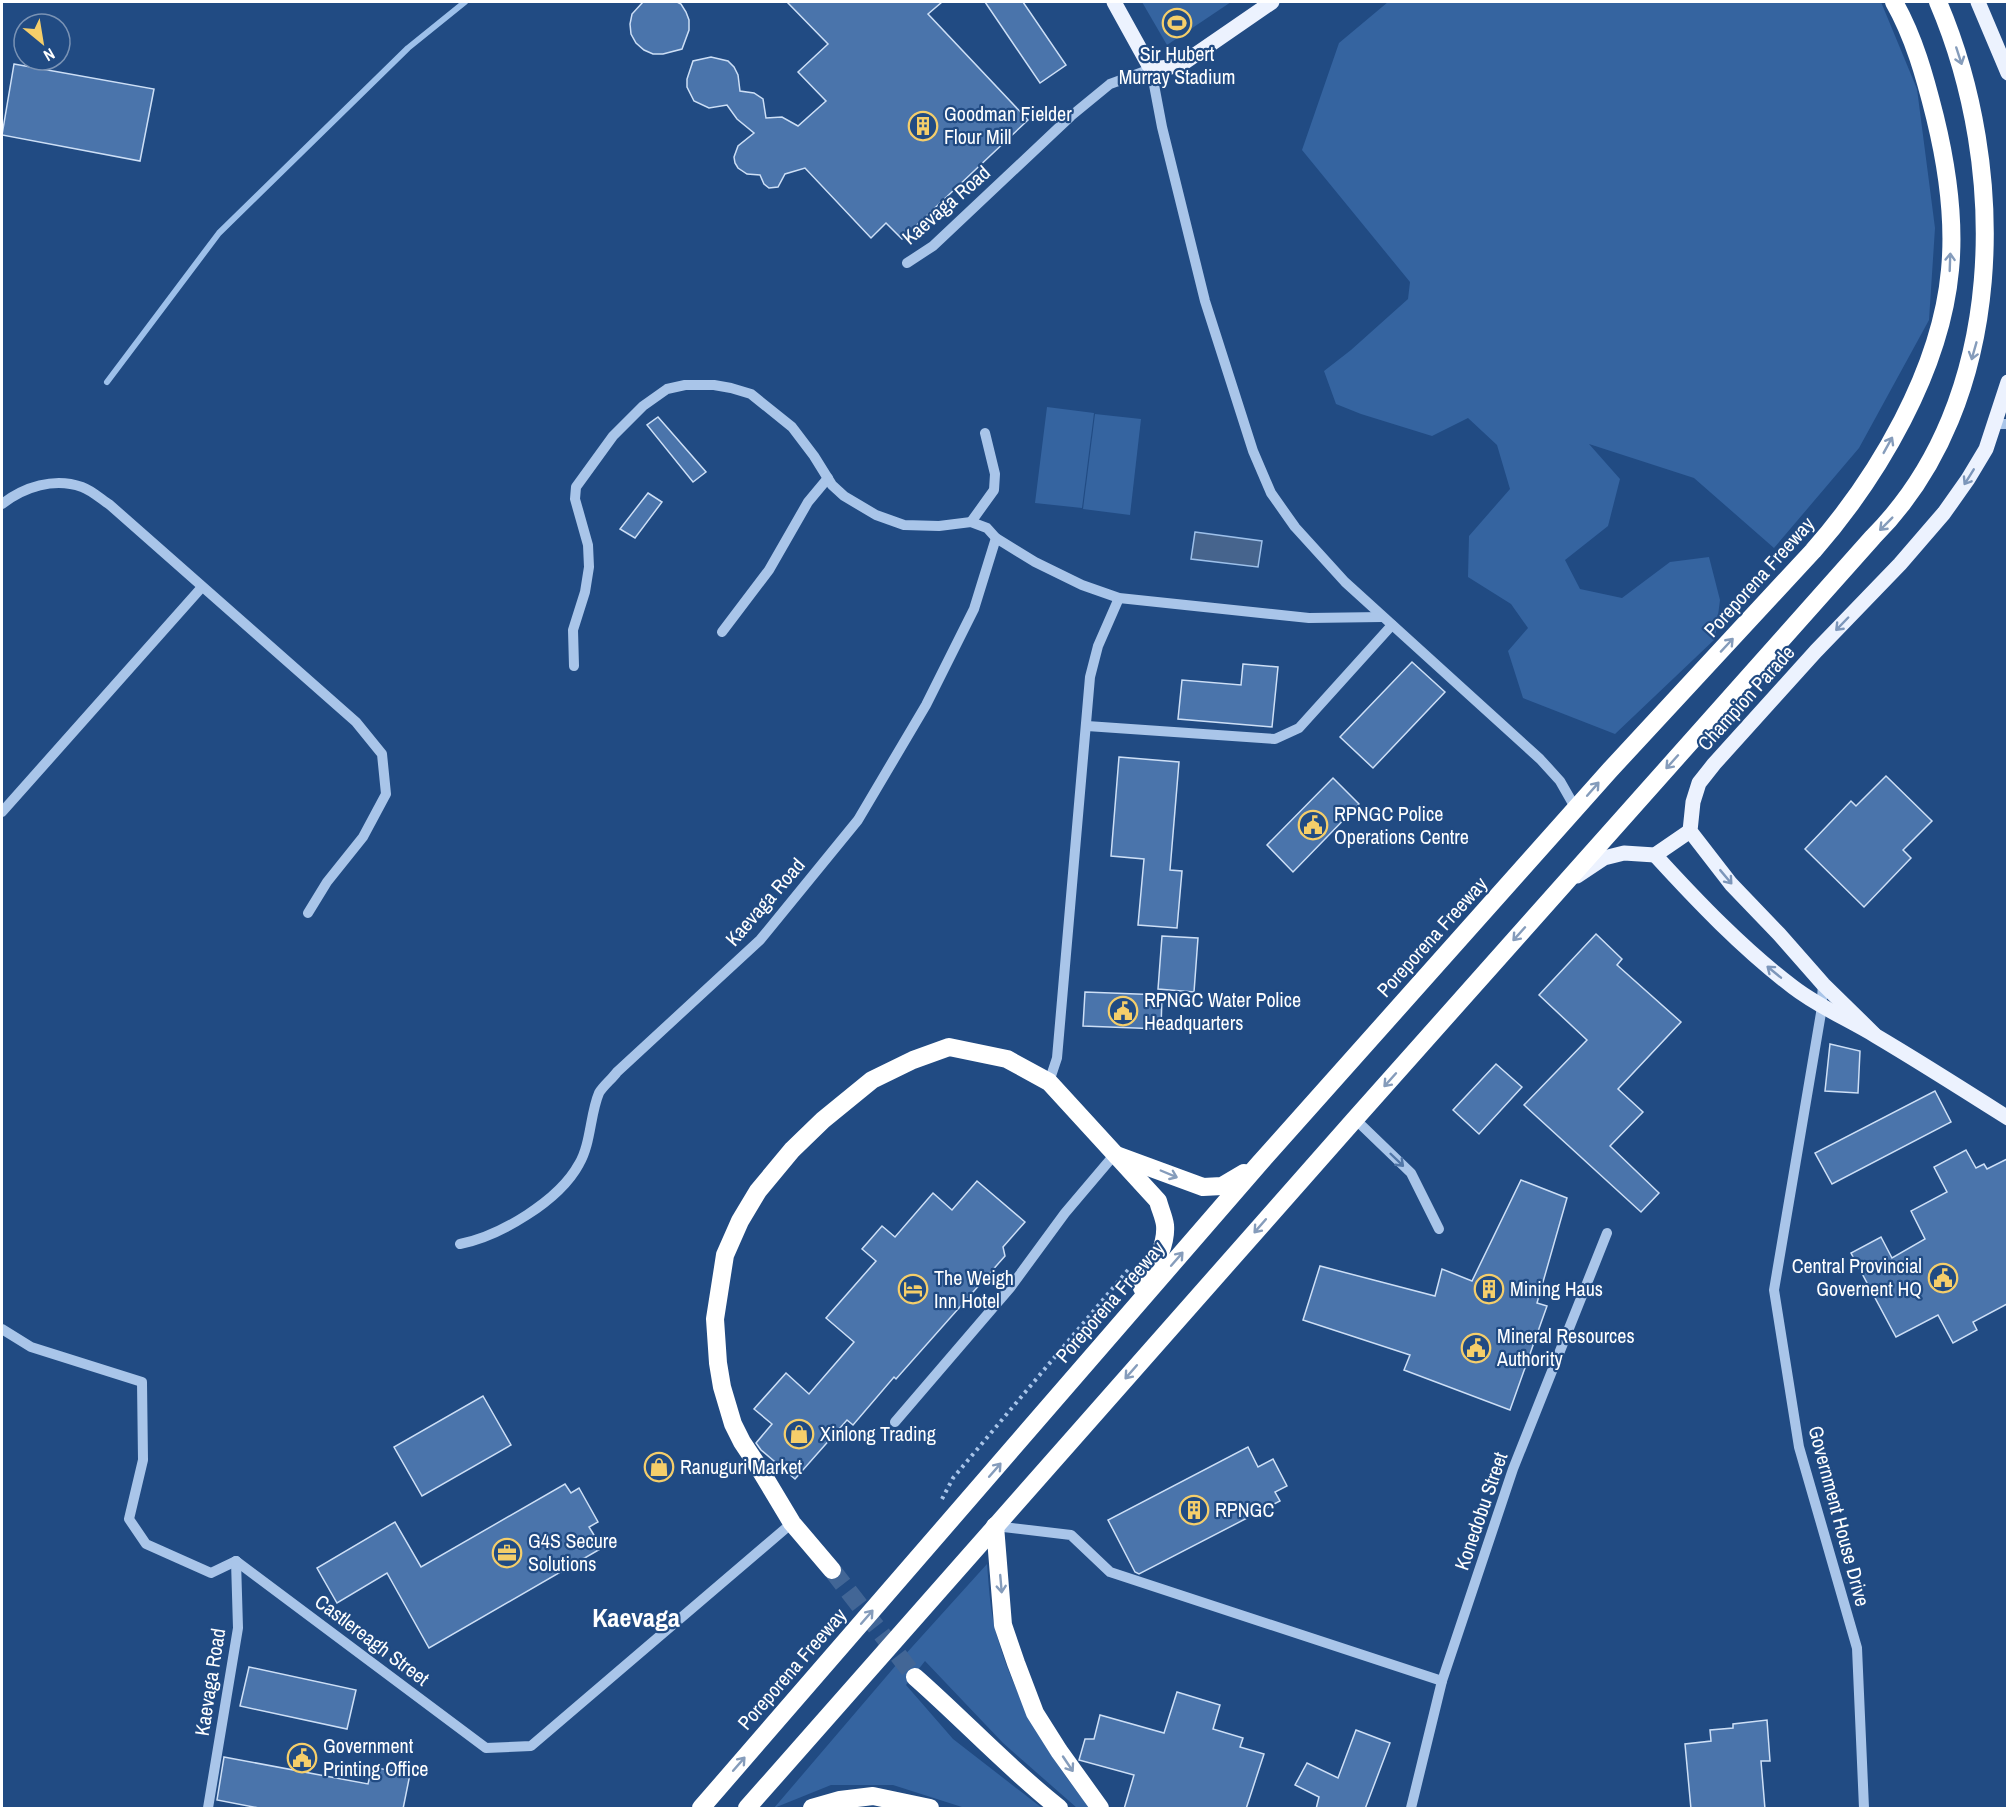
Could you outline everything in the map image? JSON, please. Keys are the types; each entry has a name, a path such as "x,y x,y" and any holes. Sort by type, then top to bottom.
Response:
{"highway":[{"name":"Poreporena Freeway","path":"701,1809 1258,1165 1610,770 1839,522 1902,421 1932,356 1950,270 1951,209 1943,149 1916,50 1894,2"},
{"path":"747,1809 1558,890 1895,515 1921,479 1957,406 1976,345 1984,303 1988,249 1988,214 1980,136 1973,101 1958,52 1938,2"},
{"path":"832,1570 792,1523 741,1442 733,1424 720,1371 715,1319 725,1255 740,1221 765,1182 792,1150 823,1120 872,1080 913,1059 949,1047 1007,1059 1049,1082 1158,1201 1165,1226 1162,1245 1157,1261 1120,1325"},
{"path":"1114,1154 1152,1166 1203,1187 1222,1186 1258,1165"},
{"path":"995,1526 1003,1625 1016,1663 1035,1713 1100,1809"},
{"path":"915,1677 954,1711 1024,1780 1059,1809"},
{"path":"812,1809 840,1800 873,1797 930,1809"}],"main road":[{"path":"1114,2 1152,69 1179,66 1272,2"},
{"path":"1978,2 2007,73"},
{"name":"Champion Parade","path":"1690,831 1693,802 1699,783 1816,651 1900,564 1944,513 1968,480 2000,424 2007,382"},
{"path":"1558,890 1604,858 1624,853 1655,855 1690,831 1731,884 1823,984 1874,1034"},
{"path":"1655,855 1692,895 1767,966 1821,1007 1874,1034 2007,1118"}],"street":[{"name":"Kaevaga Road","path":"907,263 933,246 1071,116 1110,84 1152,69"},
{"path":"1152,69 1162,127 1205,301 1253,451 1271,492 1295,527 1345,582 1540,759 1560,781 1576,809"},
{"path":"574,666 573,630 585,592 589,567 587,538 574,493 576,487 613,436 651,400 667,389 686,385 731,387 751,394 792,427 828,478 844,496 876,515 904,525 939,526 971,522 987,528 996,538 1035,562 1082,585 1119,598 1309,618 1382,617"},
{"path":"971,522 994,490 995,474 985,433"},
{"path":"722,632 768,570 808,502 828,478"},
{"path":"2,504 28,489 56,481 83,487 110,505 356,722 382,754 386,794 363,837 327,882 308,913"},
{"name":"Kaevaga Road","path":"460,1244 478,1240 526,1216 562,1187 580,1163 600,1092 617,1072 760,940 858,820 927,705 974,609 996,538"},
{"path":"2,812 202,587"},
{"path":"1049,1082 1057,1058 1090,677 1098,646 1119,598"},
{"path":"1087,726 1275,739 1299,728 1392,625"},
{"name":"Government House Drive","path":"1823,984 1774,1290 1799,1447 1857,1648 1864,1809"},
{"path":"1355,1119 1411,1173 1438,1229"},
{"path":"895,1422 1010,1288 1065,1213 1114,1154"},
{"name":"Konedobu Street","path":"1411,1809 1442,1681 1513,1469 1607,1233"},
{"path":"2,1329 31,1347 142,1382 143,1460 129,1519 146,1544 211,1573 236,1561"},
{"name":"Castlereagh Street","path":"236,1561 486,1748 531,1746 792,1523"},
{"path":"995,1526 1071,1534 1110,1572 1442,1681"},
{"name":"Kaevaga Road","path":"208,1809 238,1628 236,1561"}],"path":[{"path":"940,1504 953,1478 1131,1267"}],"shaded area":[{"name":"Sir Hubert Murray Stadium","path":"1142,2 1231,2 1167,45"},
{"path":"1388,2 1881,2 1917,89 1935,228 1929,320 1859,448 1774,548 1694,478 1589,444 1620,479 1608,526 1565,560 1580,589 1622,598 1670,562 1709,557 1720,600 1715,639 1615,734 1523,698 1508,651 1528,628 1511,604 1468,577 1469,536 1510,489 1497,445 1468,418 1432,436 1336,404 1324,371 1408,299 1410,282 1302,150 1339,43"},
{"path":"1047,407 1094,413 1082,508 1035,503"},
{"path":"1095,414 1141,419 1130,515 1083,509"},
{"path":"1195,532 1262,541 1258,567 1191,559"},
{"path":"987,1564 995,1627 1013,1682 1047,1748 1090,1808 1077,1808 1003,1743 925,1661 906,1685 953,1739 1042,1808 965,1808 893,1785 831,1785 774,1808 903,1657"}],"building":[{"path":"643,2 681,4 689,20 689,30 682,49 653,54 636,43 631,34 630,24 632,14"},
{"name":"Goodman Fielder Flour Mill","path":"787,2 942,2 928,14 1028,120 902,239 886,223 871,238 805,168 785,174 778,187 769,188 764,184 760,175 747,174 738,168 734,157 738,146 754,133 737,119 727,105 709,108 694,101 687,87 693,61 711,57 728,61 738,75 740,91 754,93 763,99 766,118 782,117 798,126 826,101 798,72 828,44"},
{"path":"985,2 1023,2 1066,65 1040,83"},
{"path":"13,72 59,72 154,89 140,161 2,135"},
{"path":"658,417 706,472 693,482 647,425"},
{"path":"648,493 662,502 635,538 620,529"},
{"path":"1412,662 1445,692 1373,768 1340,737"},
{"path":"1243,664 1278,667 1272,727 1178,719 1182,680 1241,685"},
{"path":"1119,757 1179,762 1170,870 1182,871 1177,928 1138,925 1144,859 1111,856"},
{"path":"1886,776 1932,821 1903,850 1911,858 1864,907 1805,849 1851,801 1856,806"},
{"name":"RPNGC Police Operations Centre","path":"1333,778 1359,804 1293,872 1267,845"},
{"path":"1596,934 1622,959 1617,965 1681,1022 1618,1089 1643,1112 1610,1146 1659,1193 1641,1212 1524,1105 1587,1040 1539,995"},
{"path":"1162,936 1198,938 1194,992 1158,989"},
{"name":"RPNGC Water Police Headquarters","path":"1085,992 1162,995 1161,1029 1083,1026"},
{"path":"1830,1044 1860,1051 1858,1093 1825,1091"},
{"path":"1496,1064 1522,1087 1479,1134 1453,1110"},
{"path":"1935,1091 1951,1122 1832,1184 1815,1153"},
{"path":"1966,1150 1976,1168 1984,1164 1987,1169 2007,1159 2007,1304 1973,1322 1977,1330 1953,1343 1938,1315 1896,1337 1851,1253 1881,1237 1892,1258 1925,1239 1911,1211 1947,1192 1934,1167"},
{"name":"Mining Haus","path":"1521,1180 1567,1198 1537,1303 1547,1306 1510,1410 1404,1370 1410,1355 1303,1320 1320,1266 1435,1296 1442,1269 1472,1281"},
{"name":"The Weigh Inn Hotel","path":"977,1181 1025,1222 1003,1247 1005,1256 853,1425 847,1420 795,1479 756,1443 772,1424 754,1409 786,1373 809,1394 854,1342 826,1318 876,1261 862,1249 882,1226 895,1237 933,1193 952,1210"},
{"path":"483,1396 511,1445 422,1496 394,1447"},
{"name":"RPNGC","path":"1248,1447 1258,1467 1273,1459 1287,1486 1275,1492 1280,1501 1139,1574 1135,1572 1108,1520"},
{"path":"565,1484 571,1493 579,1488 598,1522 589,1527 602,1548 429,1648 387,1573 337,1603 317,1568 395,1522 421,1567"},
{"path":"249,1667 356,1690 347,1729 240,1706"},
{"path":"1177,1692 1220,1705 1213,1729 1243,1738 1240,1747 1264,1754 1246,1809 1124,1809 1134,1775 1079,1760 1085,1739 1094,1739 1100,1715 1164,1733"},
{"path":"1767,1720 1770,1761 1761,1761 1765,1809 1691,1809 1685,1744 1711,1741 1710,1730 1733,1728 1733,1724"},
{"path":"1356,1730 1390,1743 1365,1809 1316,1809 1319,1797 1295,1785 1307,1763 1338,1778"},
{"path":"224,1757 368,1784 372,1767 410,1774 403,1809 264,1809 217,1800"}],"waterway":[{"path":"107,382 219,233 408,48 465,2"}],"tunnel":[{"path":"832,1570 915,1677"}],"place":[{"name":"Sir Hubert Murray Stadium","path":"1177,23"},
{"name":"Goodman Fielder Flour Mill","path":"923,126"},
{"name":"RPNGC Police Operations Centre","path":"1313,825"},
{"name":"RPNGC Water Police Headquarters","path":"1123,1011"},
{"name":"Central Provincial Governent HQ","path":"1943,1278"},
{"name":"The Weigh Inn Hotel","path":"913,1289"},
{"name":"Mining Haus","path":"1489,1289"},
{"name":"Mineral Resources Authority","path":"1476,1348"},
{"name":"Xinlong Trading","path":"799,1434"},
{"name":"Ranuguri Market","path":"659,1467"},
{"name":"RPNGC","path":"1194,1510"},
{"name":"G4S Secure Solutions","path":"507,1553"},
{"name":"Government Printing Office","path":"302,1758"}],"district":[{"name":"Kaevaga","path":"636,1618"}]}
